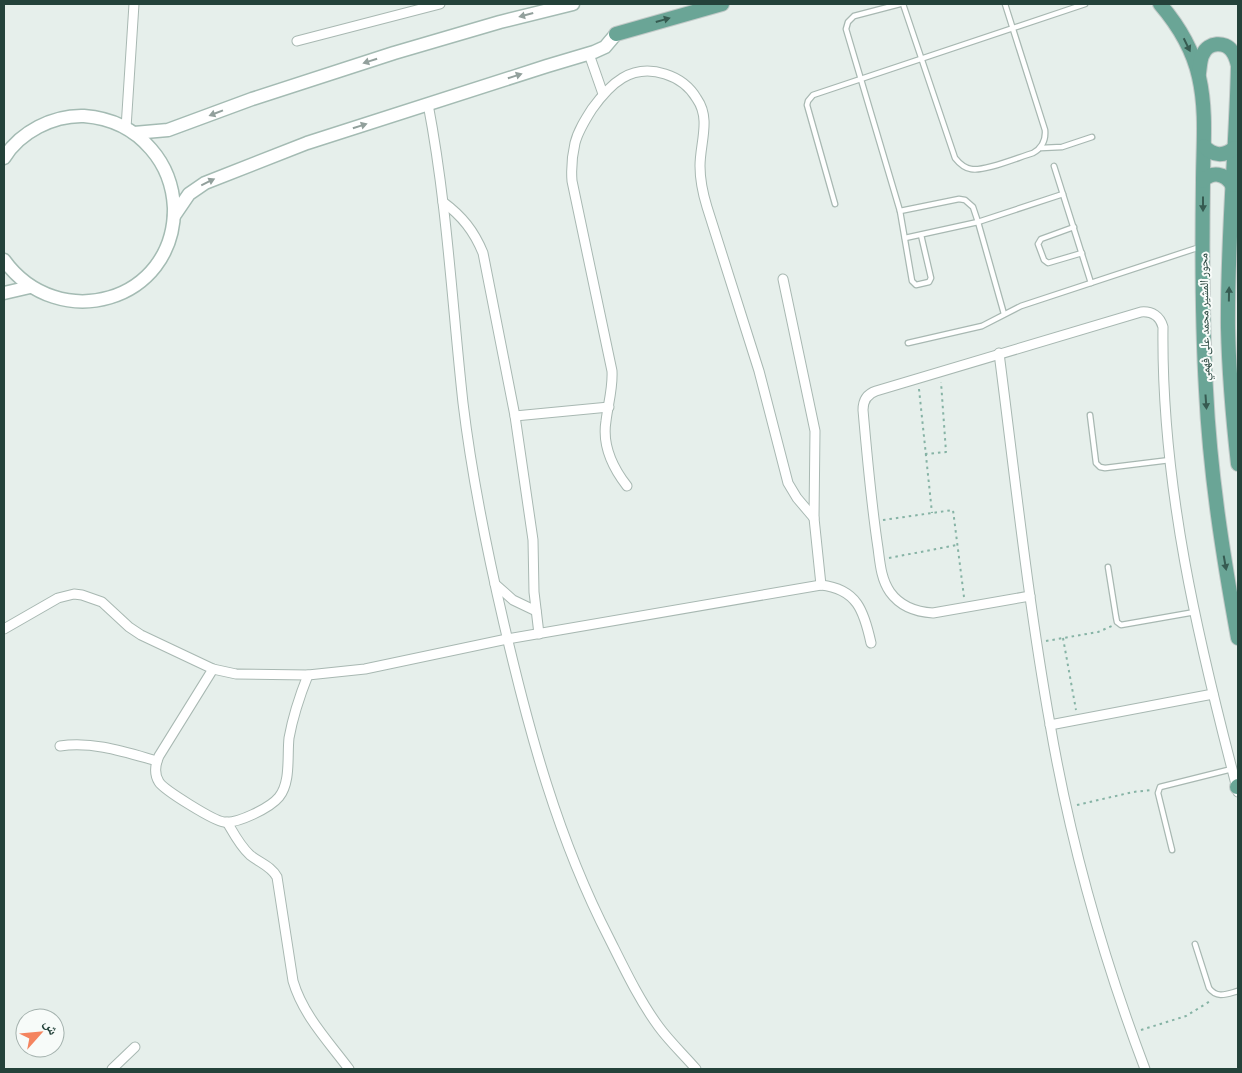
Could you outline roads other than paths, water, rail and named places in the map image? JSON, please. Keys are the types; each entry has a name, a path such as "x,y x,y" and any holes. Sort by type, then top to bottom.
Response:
{"main road":[{"path":"616,34 722,4"},
{"name":"محور المشير محمد على فهمي","path":"1160,4 1179,30 1199,75 1204,111 1203,246 1205,379 1210,453 1219,527 1238,638"},
{"path":"1199,75 1202,55 1206,49 1213,45 1220,44 1228,47 1233,52 1238,66"},
{"name":"محور المشير محمد على فهمي","path":"1238,66 1238,115 1232,184 1228,326 1238,464"},
{"path":"1204,146 1210,152 1218,155 1227,153 1234,148"},
{"path":"1203,181 1211,175 1221,175 1232,184"},
{"path":"1228,326 1238,353"}],"street":[{"path":"130,130 134,4"},
{"path":"297,41 440,4"},
{"path":"130,130 168,130 252,99 403,51 500,22 573,4"},
{"path":"174,216 189,194 205,182 308,143 589,54 605,47 616,34"},
{"path":"589,54 603,94"},
{"path":"627,486 614,467 606,446 605,423 612,390 612,371 572,181 571,168 575,142 603,94 614,82 628,75 651,71 667,74 681,82 702,107 705,124 700,167 706,207 759,371 788,483 797,498 814,518"},
{"path":"428,104 443,202 463,404 480,511 507,639 525,710 544,778 570,852 612,945 658,1026 696,1069"},
{"path":"4,158 26,134 39,126 53,121 68,117 90,117 112,122 130,130 156,155 165,169 174,200 172,232 158,262 148,275 121,294 97,301 73,302 56,299 30,287 4,261"},
{"path":"443,202 457,212 468,224 477,238 483,253 514,416 533,540 536,611 539,634"},
{"path":"783,279 814,431 814,518 821,585"},
{"path":"4,293 30,287"},
{"path":"1030,596 933,613 916,611 895,598 883,577 880,560 874,521 863,410 864,401 872,392 999,353 1141,312 1153,313 1163,327 1164,392 1170,460 1183,554 1213,694 1238,788"},
{"path":"999,353 1036,643 1050,725 1067,807 1096,918 1145,1069"},
{"path":"514,416 609,407"},
{"path":"495,584 513,600 536,611"},
{"path":"4,629 58,598 74,594 82,595 102,602 129,627 141,635 213,669 236,674 308,675 365,669 507,639 821,585 837,588 845,592 857,603 865,617 871,643"},
{"path":"213,669 157,761 156,775 164,788 210,817 227,822 262,810 274,802 282,793 286,782 292,722 308,675"},
{"path":"1050,725 1213,694"},
{"path":"60,746 89,744 157,761"},
{"path":"227,822 242,846 252,856 271,868 277,877 296,992 313,1022 349,1069"},
{"path":"112,1069 135,1047"}],"lane":[{"path":"921,235 931,278 929,282 914,284 900,211 847,36 848,22 854,16 901,4 922,59 953,152 959,162 968,169 978,170 1033,153 1041,148 1072,144 1092,137"},
{"path":"1005,4 1045,130 1045,140 1041,148"},
{"path":"834,204 808,109 808,101 813,95 1013,28 1070,6 1085,4"},
{"path":"1054,166 1091,283"},
{"path":"905,238 978,222 1063,194"},
{"path":"900,211 959,199 965,200 973,207 1004,314"},
{"path":"1074,227 1041,239 1039,247 1044,260 1048,263 1082,252"},
{"path":"908,343 982,326 1021,306 1203,246"},
{"path":"1090,415 1096,464 1100,467 1170,460"},
{"path":"1108,567 1117,622 1121,625 1125,626 1195,612"},
{"path":"1172,850 1158,790 1164,786 1232,769"},
{"path":"1195,944 1212,993 1217,995 1238,991"}]}
